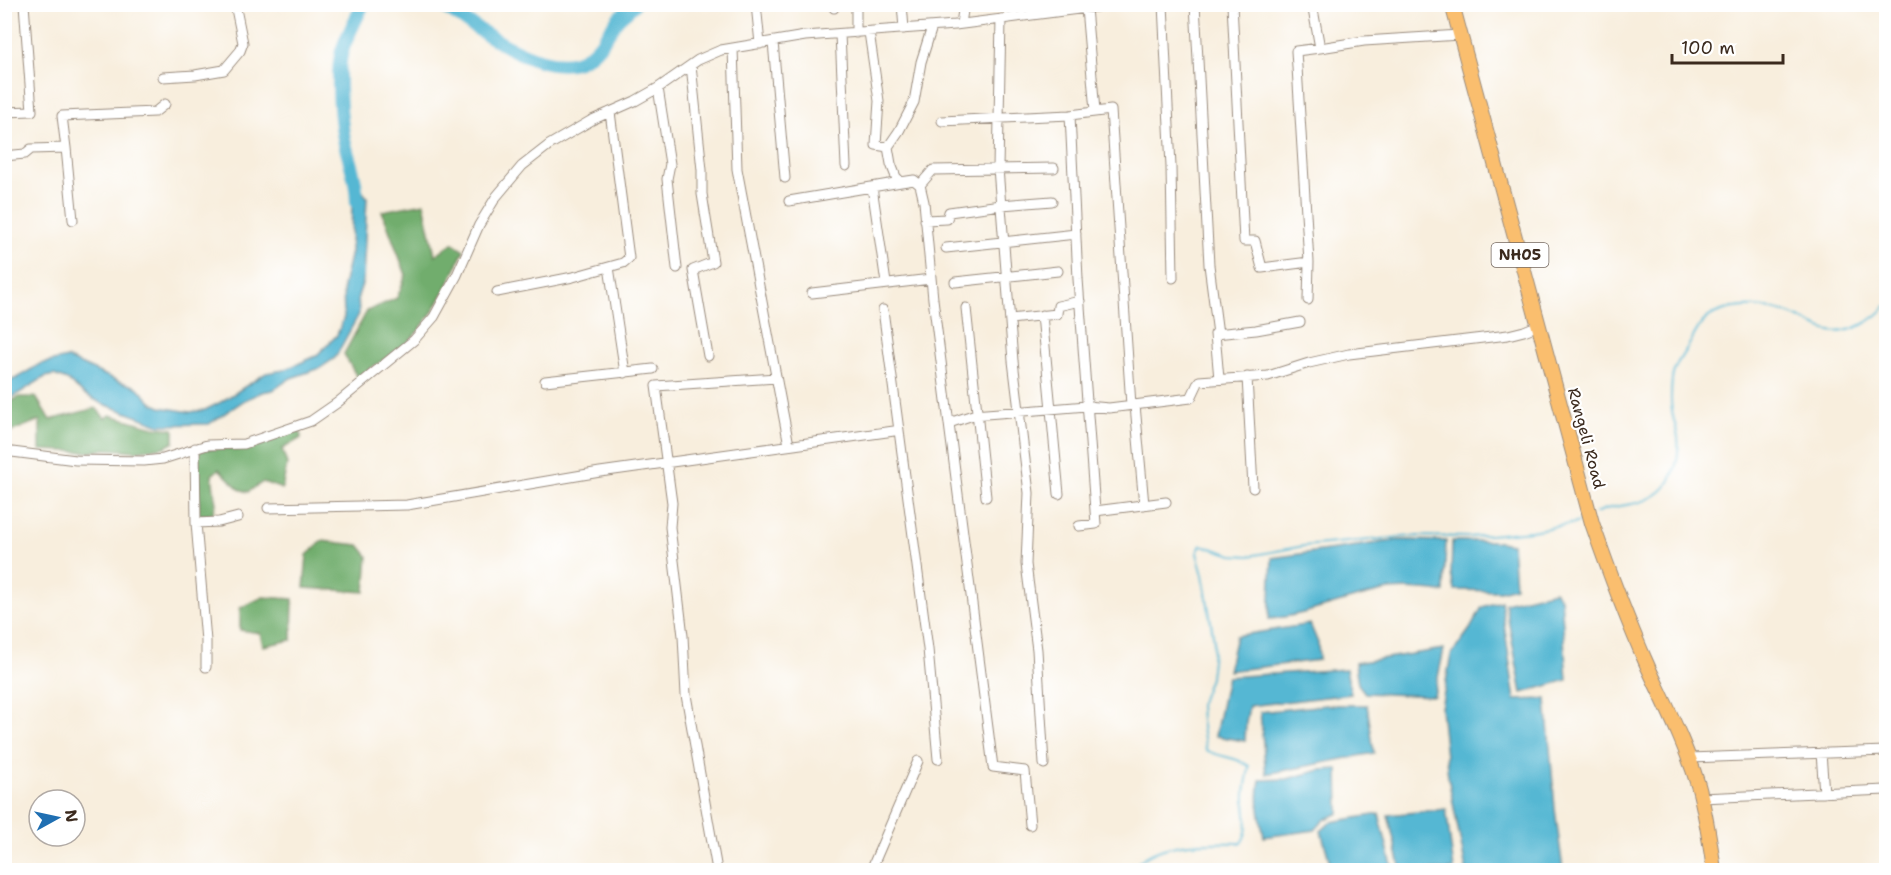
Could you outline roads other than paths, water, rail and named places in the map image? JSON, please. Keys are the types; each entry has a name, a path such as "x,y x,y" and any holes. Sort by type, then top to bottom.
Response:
{"main road":[{"name":"Rangeli Road","path":"1452,4 1592,523 1632,630 1689,758 1708,828 1714,870"}],"street":[{"path":"4,112 32,111 24,4"},
{"path":"163,77 224,70 243,44 235,4"},
{"path":"756,4 760,44"},
{"path":"856,4 856,33"},
{"path":"902,4 904,29"},
{"path":"961,24 964,4"},
{"path":"4,451 76,460 144,461 163,459 207,445 244,444 311,421 379,370 414,340 434,317 458,275 479,225 496,197 522,166 549,145 592,120 658,88 691,65 721,50 805,36 932,27 1001,19 1055,8 1118,4"},
{"path":"1163,4 1171,167 1173,278"},
{"path":"1195,4 1209,265 1218,334"},
{"path":"1232,4 1244,241 1255,241 1262,268 1309,262"},
{"path":"1312,4 1320,48"},
{"path":"1091,7 1095,111"},
{"path":"1001,19 998,168 1005,276 1018,412 1029,494 1026,564 1036,650 1044,764"},
{"path":"901,182 896,177 891,164 888,147 914,102 921,62 932,27"},
{"path":"869,32 879,101 876,145 888,147"},
{"path":"840,34 846,166"},
{"path":"1308,300 1309,262 1296,51 1365,41 1460,35"},
{"path":"773,42 784,178"},
{"path":"733,48 737,169 789,445"},
{"path":"691,65 702,170 702,194 713,262 693,270 708,356"},
{"path":"658,88 670,164 667,179 677,268"},
{"path":"73,220 62,116 155,112 165,104"},
{"path":"942,121 1070,115 1111,110 1133,405 1144,505"},
{"path":"496,292 573,277 623,263 628,258 610,112"},
{"path":"1070,115 1080,301 1096,524 1079,526"},
{"path":"4,156 25,154 32,149 66,148"},
{"path":"920,185 933,170 1054,168"},
{"path":"789,201 914,180 920,185 924,202 931,279 993,767 1025,771 1030,825"},
{"path":"872,187 886,283"},
{"path":"925,220 947,219 949,212 1052,201"},
{"path":"946,248 1076,234"},
{"path":"609,267 625,373"},
{"path":"955,282 1058,270"},
{"path":"812,293 931,279"},
{"path":"1010,320 1057,314 1058,306 1080,301"},
{"path":"966,308 986,497"},
{"path":"882,310 928,649 938,759"},
{"path":"1042,315 1059,494"},
{"path":"1219,379 1215,334 1300,322"},
{"path":"949,423 978,414 1088,406 1109,408 1191,398 1199,381 1268,376 1349,354 1508,334 1539,325"},
{"path":"545,381 653,369"},
{"path":"1247,377 1253,488"},
{"path":"717,870 686,696 683,636 670,527 672,503 656,386 776,378"},
{"path":"268,508 407,505 667,462 894,431"},
{"path":"195,448 196,523 206,641 206,667"},
{"path":"1095,511 1166,502"},
{"path":"196,523 219,522 238,517"},
{"path":"1689,758 1887,751"},
{"path":"1821,753 1824,793"},
{"path":"871,870 918,761"},
{"path":"1701,798 1887,790"}],"water":[{"path":"357,185 367,197 363,281 358,296 359,314 335,358 320,368 291,378 273,390 262,392 245,400 209,424 160,425 101,403 84,394 67,380 54,375 45,377 5,402 5,383 40,364 67,358 137,387 151,402 160,407 190,412 205,410 266,373 284,370 316,356 337,335 344,317 343,286 351,252 352,195"},
{"path":"1399,540 1446,541 1444,592 1411,589 1387,590 1297,614 1269,619 1272,558"},
{"path":"1452,541 1492,541 1512,544 1515,587 1500,591 1455,590 1451,575"},
{"path":"1554,591 1561,598 1567,680 1522,693 1505,603"},
{"path":"1501,601 1515,700 1546,699 1555,809 1563,870 1466,870 1448,777 1441,708 1451,655 1470,629 1482,607"},
{"path":"1310,624 1318,643 1319,660 1228,671 1236,636"},
{"path":"1444,649 1434,696 1365,693 1358,684 1355,663"},
{"path":"1346,669 1351,694 1249,706 1245,741 1215,736 1227,677"},
{"path":"1326,705 1367,705 1374,753 1266,774 1260,712"},
{"path":"1338,769 1339,813 1324,820 1315,830 1264,837 1258,801 1260,780 1287,779 1320,770"},
{"path":"1446,809 1454,870 1401,870 1388,815"},
{"path":"1379,814 1393,870 1332,870 1321,831 1331,822"}],"waterway":[{"path":"357,203 343,130 339,71 344,45 363,4"},
{"path":"440,4 510,48 550,63 569,63 585,58 595,50 617,20 634,4"},
{"path":"1596,513 1652,497 1665,487 1673,474 1678,445 1671,403 1673,374 1679,360 1707,318 1735,308 1774,309 1825,330 1837,332 1861,325 1886,306"},
{"path":"1132,870 1141,860 1167,848 1198,843 1241,843 1246,833 1245,797 1249,766 1239,760 1206,750 1201,721 1200,705 1210,678 1214,641 1197,553 1201,545 1233,555 1249,556 1304,546 1412,536 1469,537 1531,531 1576,523 1585,518"}]}
